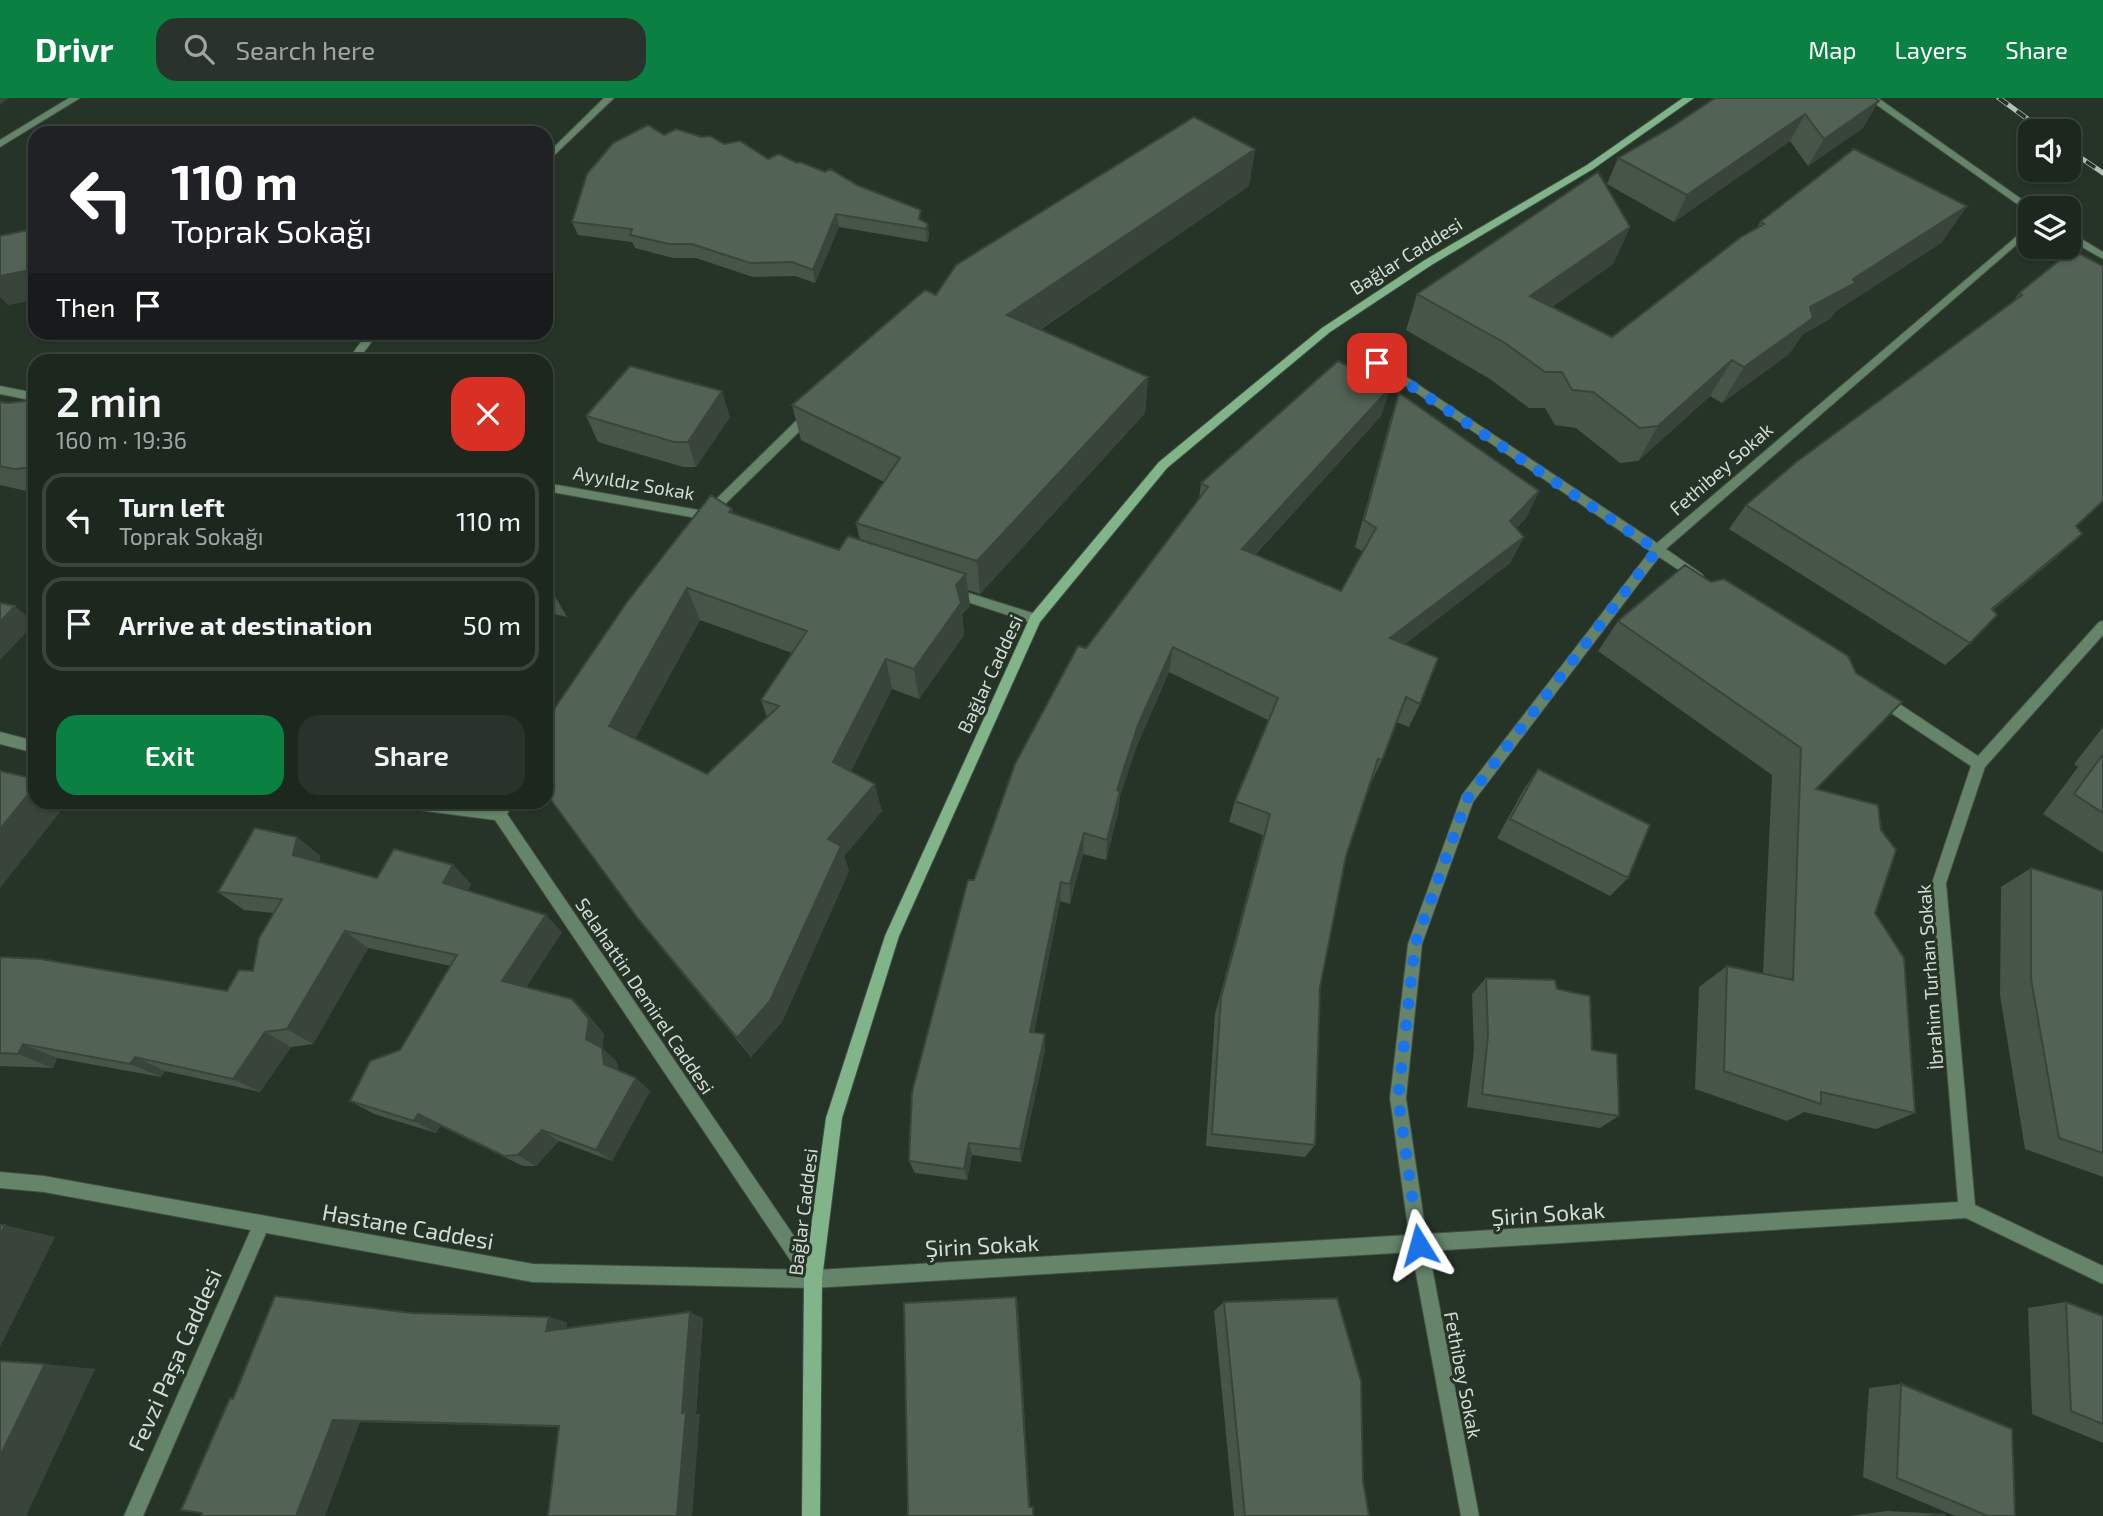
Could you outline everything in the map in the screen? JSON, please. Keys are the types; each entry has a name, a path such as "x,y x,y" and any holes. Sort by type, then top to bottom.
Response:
{"main road":[{"name":"Bağlar Caddesi","path":"811,1516 813,1279 834,1118 892,936 1035,620 1163,466 1326,330 1429,262 1590,167 1689,98"}],"street":[{"path":"29,126 75,98"},
{"path":"553,153 610,98"},
{"path":"1872,98 2018,201"},
{"path":"0,144 28,127"},
{"name":"Fethibey Sokak","path":"1470,1516 1419,1245 1398,1098 1415,944 1467,799 1657,550 2018,238"},
{"path":"2081,242 2103,256"},
{"path":"1377,363 1715,588"},
{"path":"0,390 28,396"},
{"path":"704,520 822,401"},
{"name":"Ayyıldız Sokak","path":"553,488 704,520 721,519"},
{"path":"944,590 1035,620"},
{"name":"İbrahim Turhan Sokak","path":"1967,1210 1939,883 1979,764 2103,626"},
{"path":"1864,687 1979,764"},
{"path":"0,738 28,745"},
{"name":"Selahattin Demirel Caddesi","path":"505,809 813,1279"},
{"name":"Hastane Caddesi","path":"0,1180 44,1184 533,1273 813,1279"},
{"name":"Şirin Sokak","path":"813,1279 1419,1245 1967,1210 2103,1275"},
{"name":"Fevzi Paşa Caddesi","path":"133,1516 262,1224"}],"building":[{"path":"1715,98 1875,98 1879,101 1824,139 1805,114 1687,195 1618,158"},
{"path":"1194,117 1255,149 1007,315 1148,377 977,561 856,523 900,458 792,405 925,290 936,295 956,265"},
{"path":"648,125 664,135 676,129 702,137 710,136 724,144 740,141 768,159 779,154 825,172 830,169 857,185 921,210 919,219 928,224 926,229 836,214 813,270 792,262 750,263 692,244 669,244 630,235 632,229 572,222 587,174 613,143"},
{"path":"1854,149 1967,206 1853,279 1855,283 1810,307 1813,318 1744,367 1732,360 1658,426 1640,428 1593,392 1572,390 1562,372 1545,372 1505,343 1417,294 1598,172 1630,227 1530,296 1612,337 1741,237 1764,224 1760,222"},
{"path":"28,230 28,270 0,276 0,236"},
{"path":"2081,255 2103,266 2103,501 2076,526 2082,534 1992,609 1997,615 1970,643 1746,505 1795,463 2022,295 2019,293 2061,259 2081,259"},
{"path":"1338,361 1390,388 1242,549 1341,591 1376,528 1364,520 1399,393 1539,491 1510,521 1524,537 1390,638 1438,658 1420,704 1406,697 1382,760 1378,759 1346,856 1320,987 1315,1145 1212,1134 1221,997 1270,814 1235,801 1278,698 1173,647 1138,725 1117,790 1120,791 1107,840 1084,833 1070,884 1061,882 1030,1032 1045,1034 1020,1149 969,1143 964,1169 909,1161 912,1092 968,880 974,880 1015,764 1078,646 1086,648 1208,487 1201,483"},
{"path":"630,366 722,391 688,442 674,442 586,416"},
{"path":"28,401 28,468 14,469 0,466 0,402"},
{"path":"711,495 732,509 729,512 839,550 848,536 966,574 956,585 961,603 914,669 886,659 833,762 875,784 828,839 841,846 770,1001 737,1038 639,920 553,803 553,711 627,602","holes":["687,588 807,631 761,700 779,706 707,774 609,726"]},
{"path":"1685,565 1711,582 1724,579 1848,656 1856,673 1902,702 1816,789 1878,805 1881,830 1896,850 1875,913 1904,958 1915,1113 1821,1092 1821,1104 1724,1071 1727,966 1793,980 1801,748 1618,621"},
{"path":"0,603 15,606 0,622"},
{"path":"2103,754 2103,813 2074,794"},
{"path":"1538,769 1650,825 1628,878 1510,819"},
{"path":"0,771 28,777 28,795 0,829"},
{"path":"255,828 297,837 293,855 377,878 394,849 453,865 443,883 546,915 502,981 572,999 589,1019 586,1039 602,1048 604,1064 636,1078 596,1150 542,1130 518,1155 504,1156 418,1114 414,1121 350,1101 370,1061 400,1050 457,955 345,931 287,1029 265,1032 233,1079 135,1057 130,1064 23,1044 18,1054 0,1053 0,957 41,959 227,991 239,970 253,971 259,938 282,899 218,892"},
{"path":"2031,868 2103,891 2103,1153 2059,1138 2031,979"},
{"path":"1486,978 1555,980 1557,989 1590,996 1592,1050 1617,1054 1619,1116 1482,1094 1488,1035"},
{"path":"275,1296 411,1313 549,1317 546,1331 690,1312 682,1413 686,1412 677,1516 548,1516 559,1426 333,1420 296,1516 201,1516 202,1513 181,1510 230,1398 233,1399"},
{"path":"1016,1297 1029,1507 1033,1507 1033,1516 908,1516 904,1303"},
{"path":"1337,1298 1361,1381 1363,1481 1369,1516 1245,1516 1224,1302"},
{"path":"2066,1302 2103,1316 2103,1424 2071,1411"},
{"path":"0,1361 45,1364 0,1456"},
{"path":"1901,1384 2012,1429 2015,1516 1988,1516 1897,1478"}],"railway":[{"path":"1999,98 2028,119"},
{"path":"2081,158 2103,173"}],"route":[{"path":"1377,363 1657,550 1467,799 1415,944 1398,1098 1419,1245"}]}
